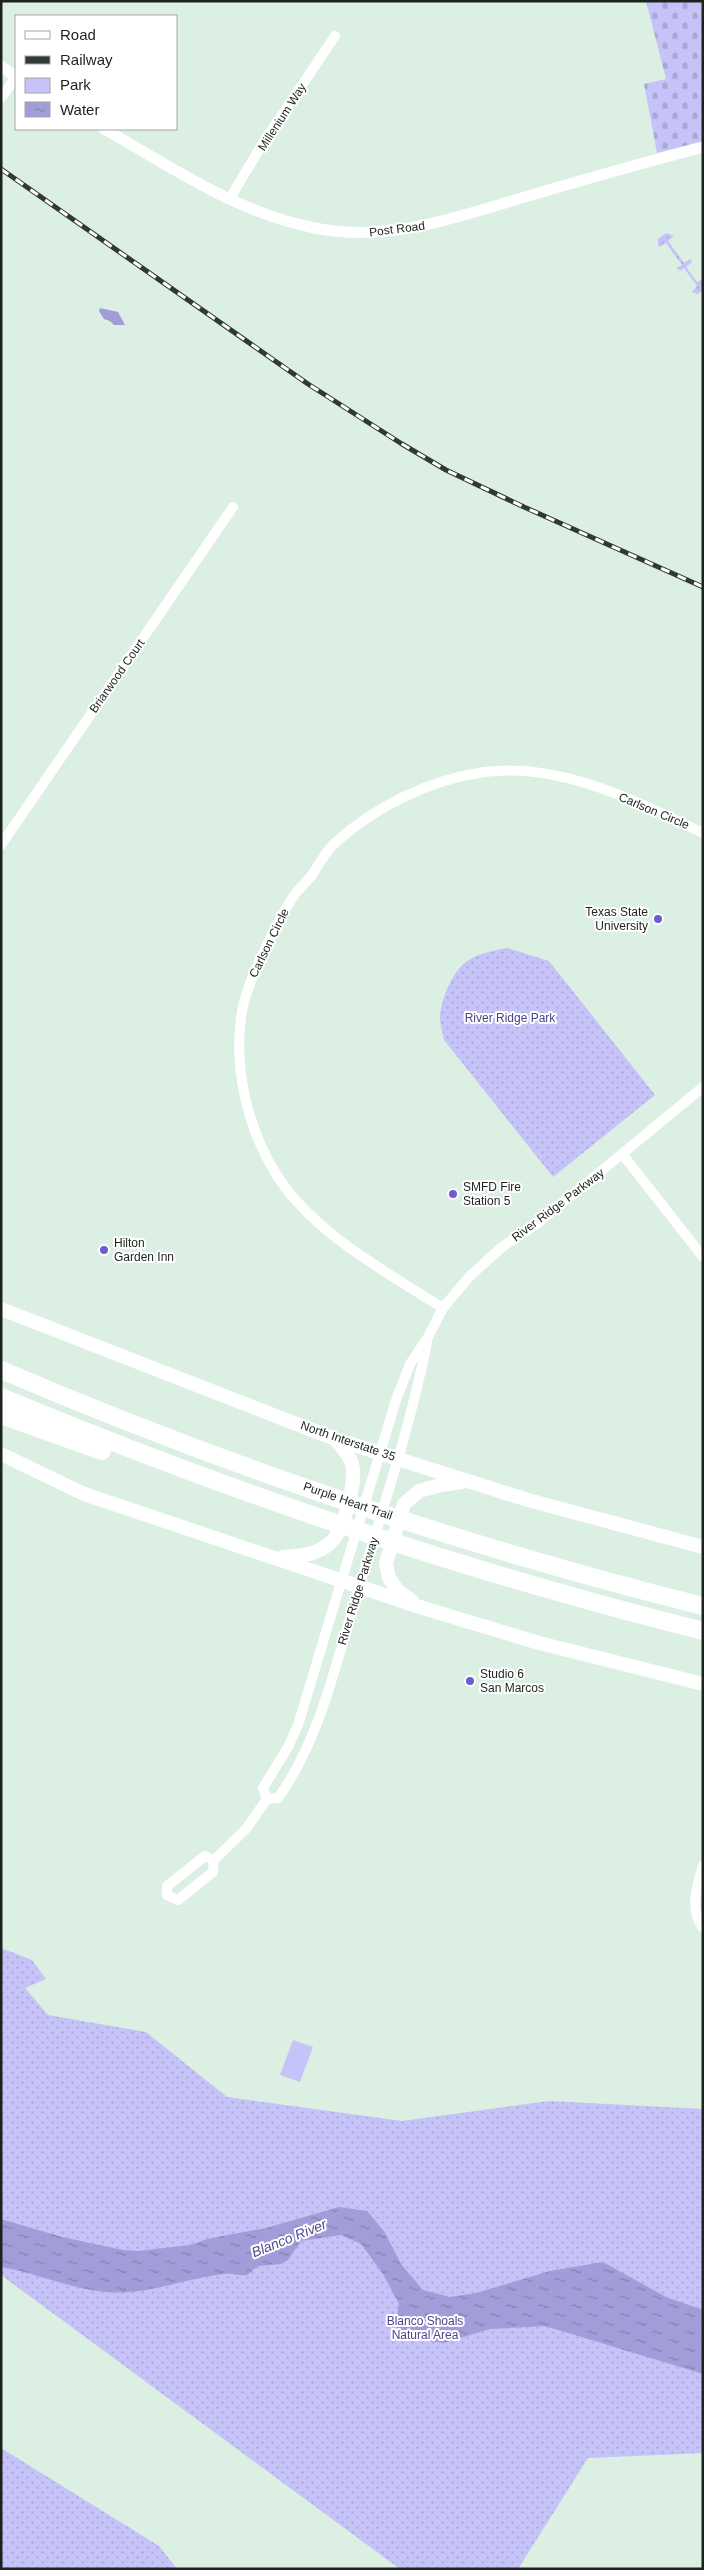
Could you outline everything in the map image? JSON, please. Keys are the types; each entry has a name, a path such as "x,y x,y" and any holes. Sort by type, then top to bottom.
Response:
{"highway":[{"name":"Purple Heart Trail","path":"1,1370 125,1421 328,1495 520,1556 703,1606"},
{"name":"Purple Heart Trail","path":"1,1397 96,1436 319,1519 580,1599 703,1632"},
{"path":"1,1415 213,1490 288,1514 319,1519"}],"main road":[{"name":"North Interstate 35","path":"1,1310 335,1439 468,1482 703,1547"},
{"path":"278,1558 310,1554 331,1543 339,1533 354,1481 352,1463 347,1452 335,1439"},
{"path":"1,1454 84,1494 423,1608 540,1643 703,1684"},
{"path":"423,1608 398,1591 390,1578 386,1563 404,1504 419,1491 440,1485 468,1482"}],"street":[{"name":"Millenium Way","path":"230,198 263,144 335,36"},
{"path":"1,66 15,76"},
{"path":"1,98 15,78"},
{"name":"Post Road","path":"106,130 202,186 266,215 314,228 365,234 405,230 446,222 523,197 703,146"},
{"name":"Briarwood Court","path":"1,845 233,507"},
{"name":"Carlson Circle","path":"442,1308 329,1233 301,1207 276,1173 260,1142 250,1115 240,1068 241,1018 251,982 280,919 294,894 308,880 333,845 354,827 386,807 426,786 464,776 485,772 528,771 578,780 703,833"},
{"name":"River Ridge Parkway","path":"267,1799 263,1788 288,1747 298,1725 396,1400 410,1364 428,1337 442,1308 470,1276 502,1247 538,1223 623,1155 703,1087"},
{"path":"623,1155 703,1257"},
{"name":"River Ridge Parkway","path":"214,1860 205,1856 191,1866 167,1886 167,1895 178,1900 213,1872 214,1860 246,1829 267,1799 278,1798 306,1749 359,1586 414,1405 428,1337"},
{"path":"703,1865 694,1899 698,1921 703,1928"}],"green space":[{"path":"646,1 703,1 703,141 657,153 644,84 666,79"},
{"path":"666,233 674,236 668,241 684,263 690,259 692,262 686,267 697,282 703,279 703,289 698,294 692,292 697,286 684,268 680,271 677,268 682,265 666,243 660,247 658,245 658,239"},
{"name":"River Ridge Park","path":"507,948 549,961 655,1095 553,1177 444,1040 441,1026 440,1017 445,995 456,972 466,962 476,956"},
{"name":"Blanco Shoals Natural Area","path":"1,1948 32,1960 46,1979 25,1988 48,2015 146,2032 227,2097 402,2121 549,2101 703,2109 703,2453 588,2458 518,2569 400,2569 1,2275"},
{"path":"293,2040 313,2047 300,2082 280,2075"},
{"path":"1,2448 159,2546 177,2569 1,2569"}],"water":[{"path":"100,308 118,312 125,325 114,325 104,319 99,311"},
{"name":"Blanco River","path":"339,2207 367,2211 384,2231 401,2264 423,2290 450,2297 476,2293 550,2271 603,2262 666,2297 703,2310 703,2374 545,2326 490,2329 444,2343 407,2338 395,2326 399,2304 383,2274 361,2244 341,2235 301,2241 288,2260 281,2264 258,2266 247,2275 227,2274 210,2276 150,2289 121,2293 93,2290 1,2267 1,2219 62,2237 123,2250 138,2251 190,2245 207,2239 266,2228"}],"railway":[{"path":"1,169 308,384 402,444 446,470 703,587"}],"place":[{"name":"Texas State University","path":"658,919"},
{"name":"SMFD Fire Station 5","path":"453,1194"},
{"name":"Hilton Garden Inn","path":"104,1250"},
{"name":"Studio 6 San Marcos","path":"470,1681"}]}
